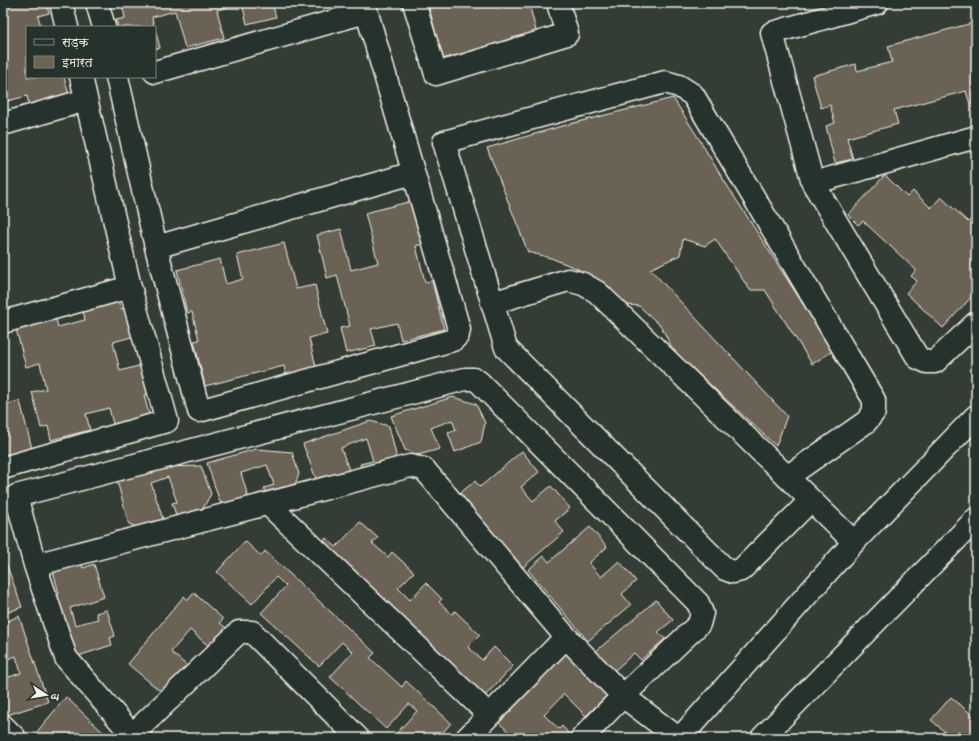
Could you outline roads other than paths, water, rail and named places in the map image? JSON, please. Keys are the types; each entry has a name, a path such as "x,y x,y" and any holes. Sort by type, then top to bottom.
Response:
{"street":[{"path":"61,3 67,26"},
{"path":"98,3 104,26"},
{"path":"414,3 436,74 567,34 558,3"},
{"path":"877,3 772,33 813,183 918,358 927,362 935,362 975,325"},
{"path":"124,79 156,247 199,411 453,340 458,335 459,329 365,8 156,72"},
{"path":"3,468 168,421 130,287 80,78"},
{"path":"788,477 866,422 874,412 874,400 693,95 679,86 665,82 444,142 506,348 725,569 733,572 741,570 811,500"},
{"path":"3,124 86,100"},
{"path":"813,183 976,137"},
{"path":"156,247 413,173"},
{"path":"492,303 568,280 583,284 597,292 854,542"},
{"path":"3,322 130,287"},
{"path":"358,738 252,632 246,631 239,632 133,737 66,658 35,565 16,496 465,379 474,379 480,382 698,603 702,613 699,624 623,696 582,738"},
{"path":"35,565 410,466 424,469 566,636 623,696 679,738 854,542 976,416"},
{"path":"268,504 489,715"},
{"path":"762,738 976,519"},
{"path":"467,738 566,636"},
{"path":"3,726 15,738"}]}
